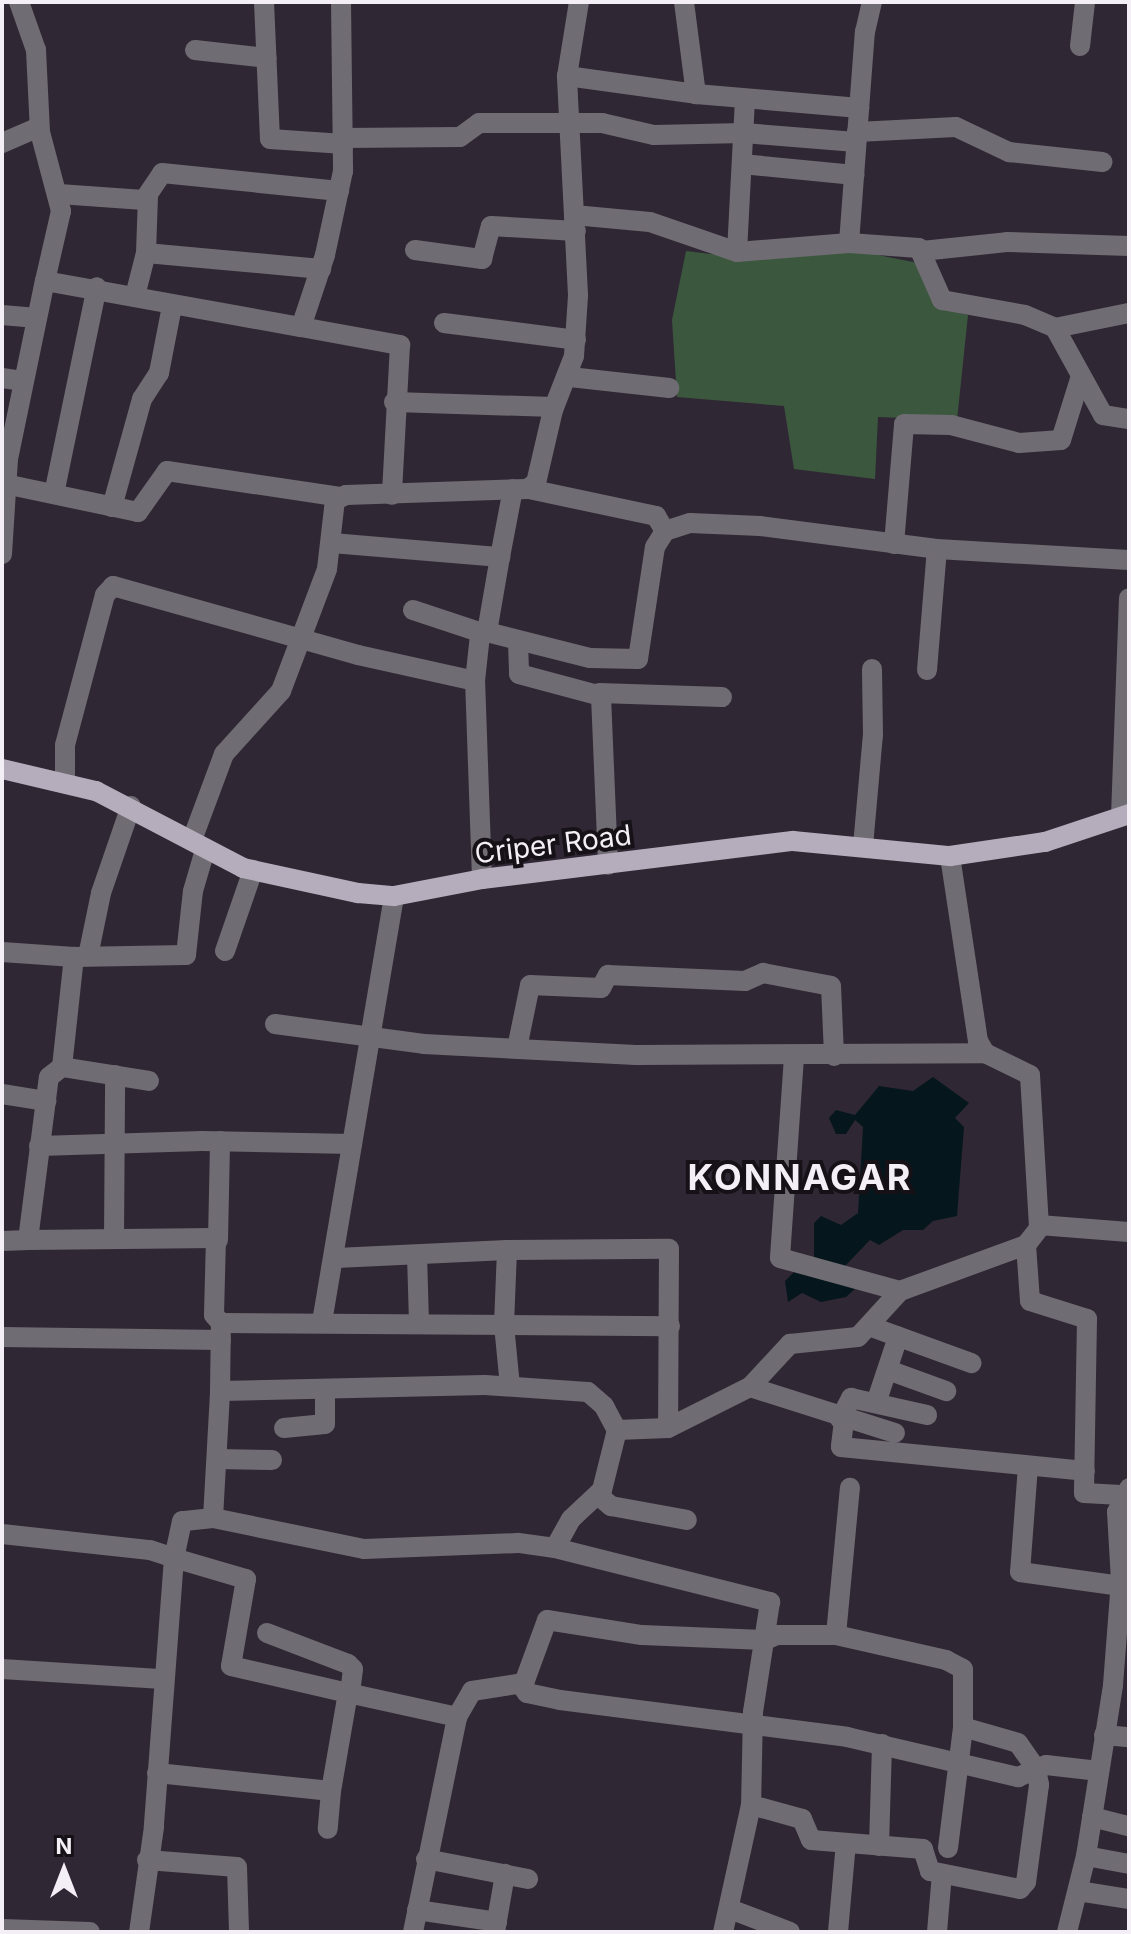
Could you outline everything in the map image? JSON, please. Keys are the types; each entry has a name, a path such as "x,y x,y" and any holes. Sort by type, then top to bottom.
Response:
{"main road":[{"name":"Criper Road","path":"2,769 65,781 131,806 198,845 253,870 358,893 394,896 482,879 793,841 950,856 1045,842 1125,815"}],"street":[{"path":"2,554 5,459 61,211 39,127 36,50 19,2"},
{"path":"264,2 270,139 344,141 460,137 479,123 605,123 654,135 744,133 857,137 956,127 1009,152 1102,162"},
{"path":"301,327 321,269 339,191 344,141 341,2"},
{"path":"482,879 475,681 500,557 521,489 538,478 554,407 570,377 576,340 575,223 567,76 579,2"},
{"path":"684,2 696,94"},
{"path":"849,243 859,108 872,2"},
{"path":"1080,46 1085,2"},
{"path":"195,50 267,58"},
{"path":"567,76 696,94 859,108"},
{"path":"737,252 745,99"},
{"path":"2,143 39,127"},
{"path":"742,164 854,175"},
{"path":"135,296 146,253 148,197 162,173 339,191"},
{"path":"59,194 148,197"},
{"path":"415,250 482,259 491,226 650,222 737,252 849,243 922,251 1007,242 1129,246"},
{"path":"922,251 942,300 1025,315 1055,328 1129,313"},
{"path":"146,253 321,269"},
{"path":"45,281 97,287 172,306 399,343 392,495"},
{"path":"54,494 97,287"},
{"path":"112,507 142,399 159,373 172,306"},
{"path":"2,315 37,318"},
{"path":"444,323 576,340"},
{"path":"1055,328 1080,379 1103,415 1129,419"},
{"path":"570,377 669,388"},
{"path":"2,378 24,381"},
{"path":"894,544 903,425 951,425 1019,443 1061,440 1080,379"},
{"path":"394,402 554,407"},
{"path":"5,484 112,507 144,510 167,471 340,497 521,489 656,516 665,531"},
{"path":"2,952 81,957 186,955 198,845 224,754 281,691 323,583 332,543 333,506 340,497"},
{"path":"413,610 518,642 590,658 638,659 655,547 665,531 690,523 760,526 937,549 1129,560"},
{"path":"332,543 500,557"},
{"path":"927,670 937,549"},
{"path":"65,781 65,745 108,589 121,586 300,637 475,681"},
{"path":"1125,815 1129,598"},
{"path":"518,642 519,674 599,693 722,697"},
{"path":"863,846 873,735 872,669"},
{"path":"599,693 608,865"},
{"path":"62,1067 81,957 131,806"},
{"path":"950,856 960,901 973,1026 985,1053"},
{"path":"225,951 253,870"},
{"path":"322,1322 336,1258 394,896"},
{"path":"517,1048 530,985 601,988 608,975 745,981 763,973 831,986 834,1056"},
{"path":"275,1024 424,1044 517,1048 794,1057 985,1053 1030,1075 1032,1183 1041,1226"},
{"path":"794,1057 780,1258 900,1291"},
{"path":"28,1240 50,1074 62,1067 149,1081"},
{"path":"114,1238 115,1075"},
{"path":"2,1094 46,1101"},
{"path":"39,1146 220,1141 352,1144"},
{"path":"213,1518 220,1391 221,1331 214,1315 220,1141"},
{"path":"1041,1226 1129,1232"},
{"path":"617,1430 668,1428 750,1387 790,1344 855,1339 900,1291 1026,1245 1041,1226"},
{"path":"2,1241 114,1238 218,1240"},
{"path":"1026,1245 1030,1301 1087,1319 1085,1494 1125,1491 1121,1586 1122,1670 1104,1735 1086,1856 1067,1932"},
{"path":"336,1258 507,1250 669,1249 668,1428"},
{"path":"507,1250 504,1325 510,1386"},
{"path":"417,1255 419,1324"},
{"path":"2,1337 221,1331 322,1322 670,1326"},
{"path":"869,1326 971,1363"},
{"path":"876,1403 898,1337"},
{"path":"888,1370 946,1391"},
{"path":"220,1391 510,1386 588,1392 604,1406 617,1430 599,1496 571,1519 555,1548"},
{"path":"750,1387 842,1420 895,1433"},
{"path":"284,1428 325,1424 325,1389"},
{"path":"927,1415 847,1399 841,1447 1085,1471"},
{"path":"218,1459 272,1460"},
{"path":"1028,1466 1020,1572 1121,1586"},
{"path":"836,1635 850,1488"},
{"path":"599,1496 617,1508 687,1520"},
{"path":"139,1932 157,1773 174,1558 182,1521 213,1518 364,1549 518,1543 555,1548 673,1581 767,1599 754,1728 751,1805 723,1932"},
{"path":"2,1534 150,1550 246,1579 231,1667 457,1717"},
{"path":"521,1685 547,1620 633,1634 765,1640 777,1635 836,1635 961,1665 963,1727 948,1848"},
{"path":"267,1633 348,1664 353,1669 331,1791 328,1829"},
{"path":"2,1669 163,1679"},
{"path":"413,1932 457,1717 472,1691 521,1685"},
{"path":"521,1685 527,1693 560,1700 882,1744 1018,1777 1048,1765 1099,1771"},
{"path":"751,1805 802,1819 809,1839 924,1850 929,1870 1023,1887 1039,1793 1036,1769 1016,1741 963,1727"},
{"path":"1104,1735 1129,1737"},
{"path":"879,1846 882,1744"},
{"path":"157,1773 331,1791"},
{"path":"1092,1817 1129,1826"},
{"path":"838,1932 846,1843"},
{"path":"1086,1856 1129,1864"},
{"path":"426,1859 528,1879"},
{"path":"147,1860 237,1867 239,1932"},
{"path":"417,1910 496,1927 505,1874"},
{"path":"937,1932 942,1874"},
{"path":"1078,1891 1129,1899"},
{"path":"730,1909 790,1932"},
{"path":"2,1929 90,1932"}],"green space":[{"path":"833,246 918,263 937,307 968,315 957,420 878,417 875,479 794,469 784,406 677,397 672,320 686,251 752,259"}],"shaded area":[{"path":"933,1077 969,1103 955,1118 964,1127 957,1216 933,1221 923,1230 903,1230 879,1245 870,1240 844,1267 858,1286 846,1297 821,1302 802,1293 788,1302 785,1281 797,1269 823,1266 814,1257 814,1223 821,1216 841,1225 858,1213 863,1127 855,1120 846,1134 836,1134 829,1118 836,1110 855,1115 879,1086 913,1091"}],"district":[{"name":"KONNAGAR","path":"800,1178"}]}
